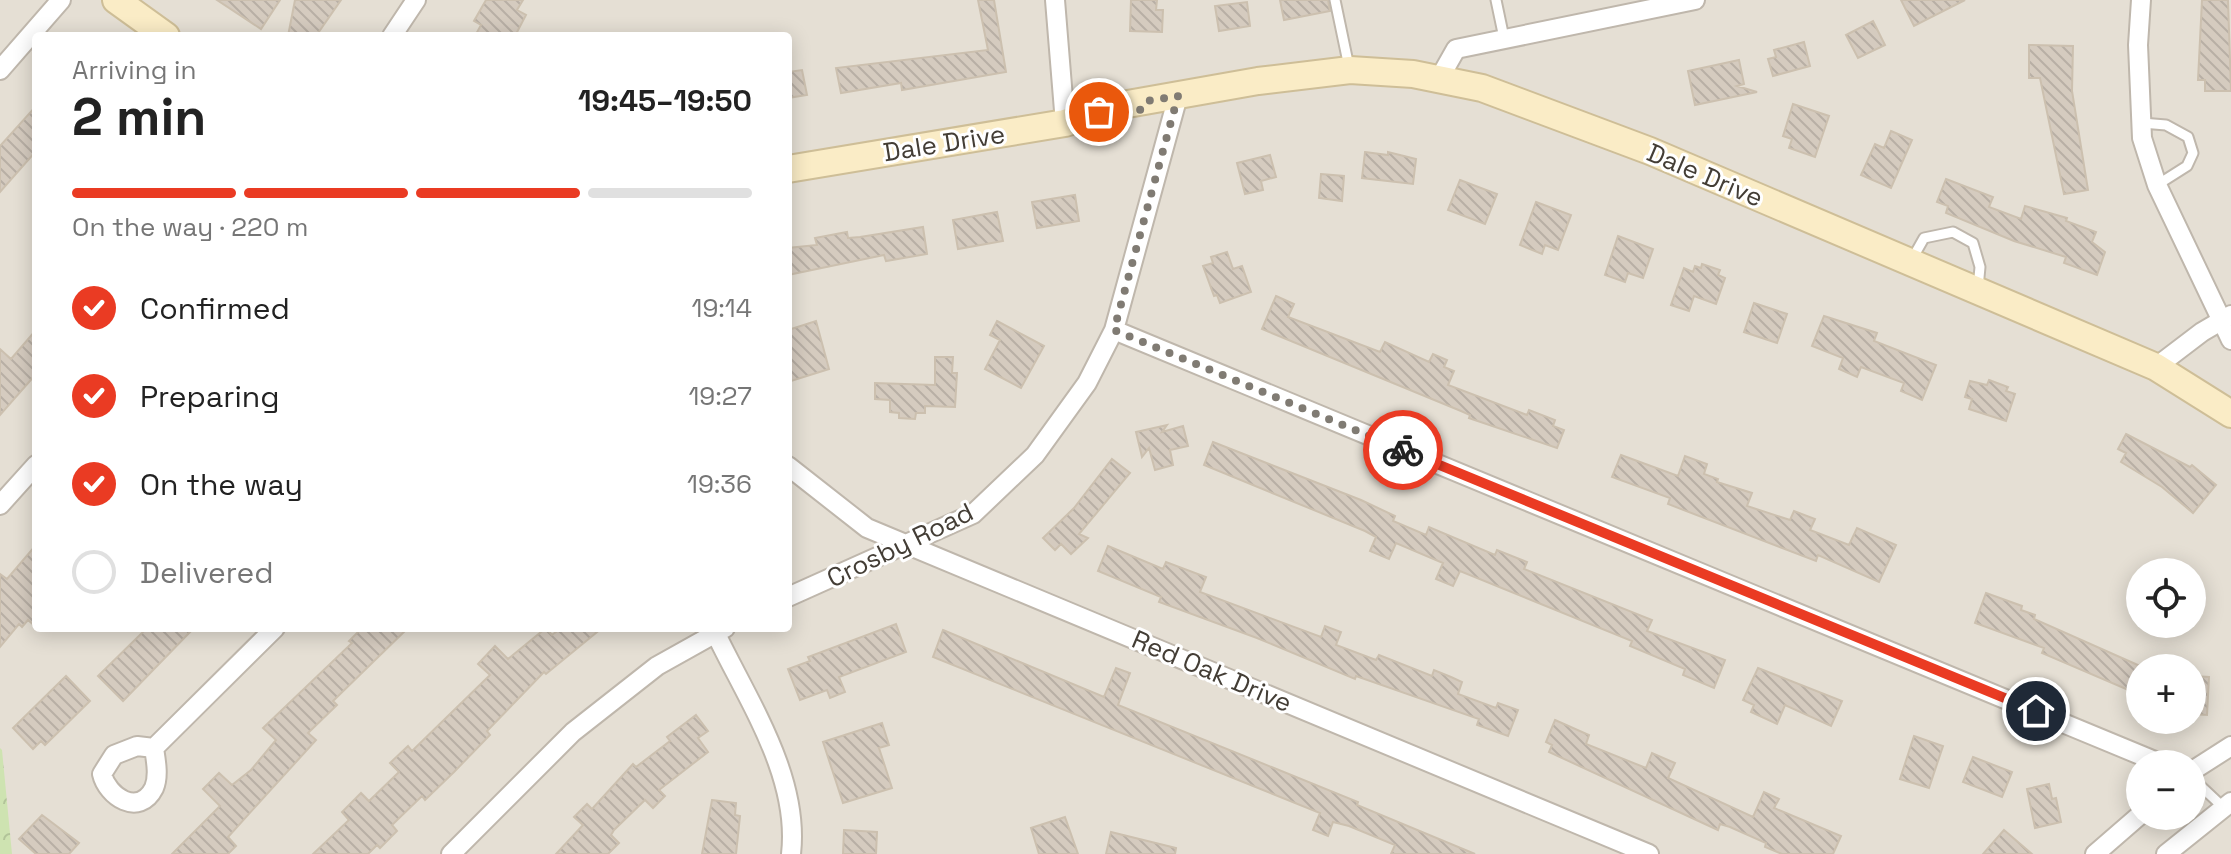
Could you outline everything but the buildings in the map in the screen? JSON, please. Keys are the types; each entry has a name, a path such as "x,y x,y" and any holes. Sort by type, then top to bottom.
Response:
{"street":[{"path":"33,32 61,0"},
{"path":"116,0 160,32"},
{"path":"395,32 416,0"},
{"path":"1055,0 1065,123"},
{"path":"1439,79 1456,49 1695,0"},
{"path":"2141,0 2138,45 2142,138 2157,185 2226,317 2231,340"},
{"path":"0,70 32,33"},
{"name":"Dale Drive","path":"792,168 1065,123 1099,112 1138,113 1146,101 1258,81 1350,70 1439,79 1482,88 1650,151 2156,367 2231,414"},
{"name":"Crosby Road","path":"792,595 973,514 1035,455 1087,383 1114,330 1178,96"},
{"path":"2156,367 2226,317"},
{"path":"1114,330 2128,750"},
{"path":"0,505 32,469"},
{"name":"Red Oak Drive","path":"792,469 867,528 1649,854"},
{"path":"154,748 271,632"},
{"path":"451,854 573,732 657,666 719,632"},
{"path":"721,632 783,776 792,815 791,854"},
{"path":"2206,762 2231,746"},
{"path":"2166,854 2227,805"},
{"path":"2095,854 2126,827"}],"lane":[{"path":"1335,0 1350,70"},
{"path":"1496,0 1504,38"},
{"path":"2142,123 2166,125 2188,137 2193,153 2187,166 2157,185"},
{"path":"1910,262 1924,238 1953,232 1973,243 1980,267 1978,291"},
{"path":"2206,789 2227,805"}],"shaded area":[{"path":"0,0 2231,0 2231,854 0,854"}],"green space":[{"path":"0,748 2,750 12,854 0,854"}],"way so far":[{"path":"1099,112 1138,113 1146,101 1178,96 1114,330 1403,450"}],"route":[{"path":"1403,450 2036,711"}]}
